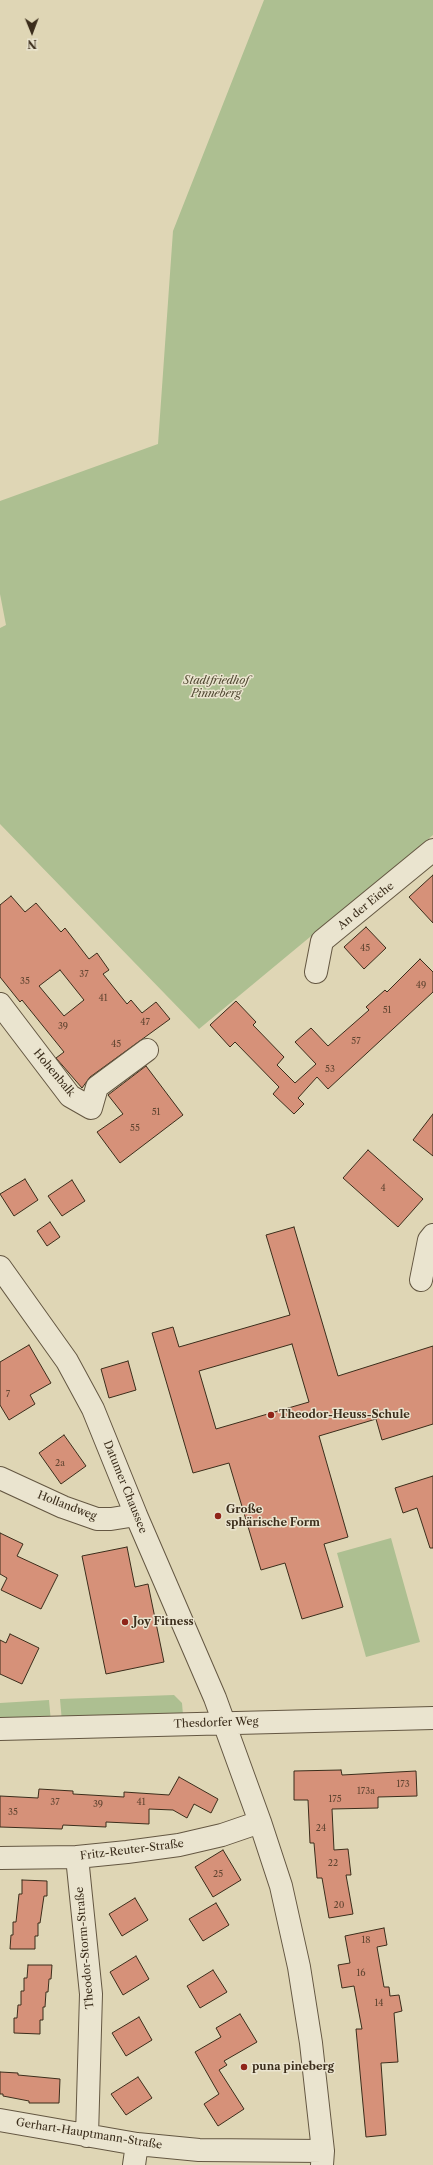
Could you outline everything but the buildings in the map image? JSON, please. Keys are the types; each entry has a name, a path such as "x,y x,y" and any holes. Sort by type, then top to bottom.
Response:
{"street":[{"name":"An der Eiche","path":"316,972 322,941 433,850"},
{"name":"Hohenbalk","path":"0,1004 70,1096 90,1108 97,1087 147,1050"},
{"path":"421,1280 429,1240 433,1235"},
{"name":"Datumer Chaussee","path":"0,1267 63,1355 93,1409 136,1515 224,1722 281,1886 300,1967 311,2043 322,2158"},
{"name":"Hollandweg","path":"0,1478 63,1507 97,1519 111,1519 136,1515"},
{"name":"Thesdorfer Weg","path":"0,1729 224,1722 433,1718"},
{"name":"Fritz-Reuter-Straße","path":"0,1858 77,1857 179,1845 222,1835 260,1822"},
{"name":"Theodor-Storm-Straße","path":"77,1857 91,1994 87,2136"},
{"name":"Gerhart-Hauptmann-Straße","path":"0,2120 87,2136 136,2155 199,2150 322,2158"}],"green space":[{"name":"Stadtfriedhof Pinneberg","path":"264,0 433,0 433,835 199,1029 0,824 0,628 6,625 0,594 0,501 158,444 173,231"},
{"path":"391,1538 420,1642 366,1657 337,1553"},
{"path":"174,1695 182,1703 183,1715 62,1722 60,1699"},
{"path":"49,1700 51,1722 0,1723 0,1703"}],"place":[{"name":"Theodor-Heuss-Schule","path":"271,1415"},
{"name":"Große sphärische Form","path":"218,1516"},
{"name":"Joy Fitness","path":"125,1622"},
{"name":"puna pineberg","path":"244,2067"}]}
